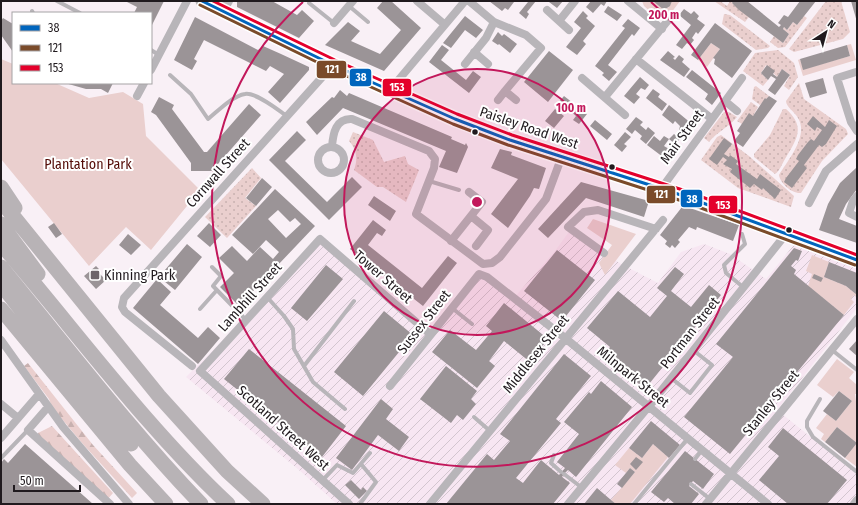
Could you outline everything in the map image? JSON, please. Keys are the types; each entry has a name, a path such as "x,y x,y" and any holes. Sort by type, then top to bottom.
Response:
{"highway":[{"path":"1,187 70,288"},
{"path":"1,201 70,288 174,413 227,471 263,504"},
{"path":"1,224 112,377"},
{"path":"1,240 25,272"},
{"path":"1,244 176,451 228,504"},
{"path":"1,267 107,399 164,466 201,504"},
{"path":"1,284 49,347 122,433 159,474 191,504"},
{"path":"1,309 130,465 166,504"}],"main road":[{"name":"Paisley Road West","path":"202,1 225,6 333,65 468,124 661,189 857,260"}],"street":[{"path":"152,68 186,1"},
{"path":"417,1 444,24"},
{"path":"390,90 444,24 465,1"},
{"path":"468,1 494,22 526,35 541,48 498,100"},
{"path":"559,21 575,1"},
{"path":"628,1 662,29"},
{"path":"334,23 351,4"},
{"path":"547,10 569,30"},
{"path":"605,97 670,18"},
{"path":"465,64 486,38 494,22"},
{"path":"474,52 488,64"},
{"path":"636,59 712,119"},
{"name":"Cornwall Street","path":"192,366 124,312 122,307 124,298 333,65"},
{"path":"856,72 837,78 851,122 857,131"},
{"path":"582,78 625,114"},
{"name":"Mair Street","path":"661,189 742,78"},
{"path":"137,96 143,84"},
{"path":"505,91 516,100"},
{"path":"725,101 738,111"},
{"path":"332,147 334,132 337,125 346,118 352,119 429,151 435,163 416,214 482,264 492,263 500,257 544,202 562,156"},
{"path":"809,203 826,172 857,144"},
{"path":"451,241 482,202 469,192"},
{"path":"857,196 853,201 849,214 857,217"},
{"path":"604,253 568,227 584,212 598,210 656,229"},
{"path":"471,216 488,230 476,246"},
{"name":"Middlesex Street","path":"430,504 663,220"},
{"name":"Portman Street","path":"568,504 649,406 786,234"},
{"name":"Lambhill Street","path":"200,371 320,239"},
{"name":"Tower Street","path":"320,239 430,334"},
{"name":"Milnpark Street","path":"479,274 487,277 565,338 768,504"},
{"name":"Sussex Street","path":"390,386 479,274"},
{"name":"Stanley Street","path":"708,502 857,319"},
{"path":"1,340 48,407 79,446 129,504"},
{"name":"Scotland Street West","path":"200,371 349,504"},
{"path":"1,438 39,394"},
{"path":"1,404 18,418"},
{"path":"48,407 28,430 110,504"},
{"path":"854,504 857,500"}],"lane":[{"path":"57,1 78,12"},
{"path":"309,3 334,23"},
{"path":"351,4 368,22"},
{"path":"152,51 159,55"},
{"path":"170,75 191,94 208,119 238,96 246,93 263,100 287,116"},
{"path":"429,181 459,190"},
{"path":"742,234 745,244 724,265 726,273 743,287"},
{"path":"212,267 221,276 213,286 247,320"},
{"path":"200,309 217,290"},
{"path":"267,297 284,316 292,330 294,349 313,382 345,409"},
{"path":"304,366 354,301"},
{"path":"452,307 472,324"},
{"path":"671,378 690,393 712,365 693,350"},
{"path":"832,350 857,370"},
{"path":"820,399 807,421 810,433 857,472"},
{"path":"474,417 490,431"},
{"path":"1,458 28,430"},
{"path":"634,504 688,438"},
{"path":"695,459 702,450"},
{"path":"322,480 337,465 353,474 370,453"},
{"path":"554,455 551,463 581,487"},
{"path":"360,504 376,482 361,464"},
{"path":"691,484 708,502"}],"shaded area":[{"path":"571,229 621,264 658,283 681,252 704,244 730,254 766,279 793,246 804,236 857,257 857,308 777,410 857,474 857,504 337,504 299,470 186,377 322,241 429,334 482,272 513,299 555,251"}],"green space":[{"path":"642,1 653,1 668,8 672,1 680,1 671,13 654,15 644,6"},
{"path":"714,1 720,1 727,6 730,1 733,1 732,3 749,17 745,22"},
{"path":"826,1 841,1 850,32 843,39 794,52 789,49"},
{"path":"724,14 730,15 770,46 768,48 756,50 722,24"},
{"path":"804,16 807,18 785,47 778,48 770,42 774,36 783,43 789,34 783,29 784,27 787,30 793,22 797,25"},
{"path":"711,43 720,49 707,67 698,60"},
{"path":"851,44 856,60 803,76 798,60 800,59 804,69 850,56 847,45"},
{"path":"778,50 794,63 798,77 789,90 784,86 790,75 782,69 777,77 766,65 761,73 768,80 763,86 743,71 755,53"},
{"name":"Plantation Park","path":"1,59 12,64 12,84 57,84 89,98 123,92 143,104 146,136 200,190 151,250 126,227 89,266 1,159"},
{"path":"799,83 804,99 846,129 848,134 822,161 801,193 790,190 779,175 796,148 801,132 801,125 798,118 786,103"},
{"path":"756,86 769,96 760,105 752,99 754,87"},
{"path":"751,102 758,107 753,116 742,124 737,121"},
{"path":"783,109 786,109 792,115 798,127 798,133 779,170 775,174 754,157 754,154 770,135"},
{"path":"724,112 729,112 737,117 709,142 704,138"},
{"path":"353,132 373,140 384,162 405,156 408,164 419,170 406,202 383,187 377,187 354,170 356,155 354,148 349,141"},
{"path":"721,135 749,156 794,196 791,207 738,188 701,160 717,137"},
{"path":"252,168 261,178 245,198 256,206 227,238 205,217"},
{"path":"593,219 636,234 605,275 599,263 612,245 587,228"},
{"path":"812,255 829,262 824,277 846,286 857,295 857,298 854,295 851,299 854,302 844,315 808,286 812,274 806,271"},
{"path":"837,359 854,372 849,378 857,385 857,394 855,394 857,409 857,443 837,427 825,442 821,439 824,434 816,428 827,414 836,421 852,401 839,391 833,397 817,385"},
{"path":"28,363 93,445 137,493 132,498 82,443 52,407 49,399 24,366"},
{"path":"52,426 113,493 107,500 39,438 38,433"},
{"path":"857,443 857,467 845,458"},
{"path":"653,444 668,457 630,504 616,504 611,500 635,472 630,468 626,473 615,465 629,448 642,458"}],"building":[{"path":"125,1 164,1 152,25 152,12 134,12 137,7"},
{"path":"237,1 272,1 297,15 302,10 314,21 299,38 237,7"},
{"path":"383,1 391,1 421,28 384,71 325,45 348,22 360,31 351,41 380,54 401,30 377,8"},
{"path":"489,1 514,2 508,10 505,8 502,11"},
{"path":"527,1 536,1 527,12 529,14 526,19 519,13 528,2"},
{"path":"563,1 557,8 549,2"},
{"path":"591,1 607,1 604,6 601,4 593,13 586,7"},
{"path":"653,1 672,1 670,6 664,10"},
{"path":"733,1 747,1 779,27 781,25 778,23 784,15 788,17 800,1 816,1 797,25 793,22 787,30 784,27 783,29 789,34 783,43 739,10 732,3"},
{"path":"851,1 857,1 857,22"},
{"path":"608,6 622,15 617,21 604,12"},
{"path":"684,9 691,14 694,11 699,16 697,19 705,25 698,34 696,32 692,38 694,40 690,45 687,43 682,49 676,45 691,25 679,15"},
{"path":"583,11 588,16 586,18 595,26 583,41 586,44 577,55 566,47 581,28 574,22"},
{"path":"465,16 483,30 476,38 465,30 451,48 443,43"},
{"path":"195,17 258,50 263,46 309,67 309,70 280,103 268,92 284,74 270,66 266,71 204,40 194,59 197,61 192,70 174,60"},
{"path":"3,18 12,23 12,51 1,35 1,21"},
{"path":"628,19 640,28 634,36 632,34 608,65 617,72 609,81 602,75 604,73 595,66 625,28 622,26"},
{"path":"715,23 752,51 732,78 714,64 715,59 713,58 720,49 711,43 698,60 691,55"},
{"path":"498,32 502,36 504,34 517,44 510,53 499,44 498,45 492,41"},
{"path":"442,45 449,50 441,60 466,80 473,71 481,77 469,93 429,62"},
{"path":"847,45 850,56 803,70 800,59"},
{"path":"549,51 573,70 548,102 524,82"},
{"path":"668,51 675,57 673,58 675,60 679,55 684,59 682,62 690,69 684,77 660,60"},
{"path":"767,65 775,71 773,74 777,77 782,69 790,75 775,95 768,90 776,79 771,76 768,80 761,73"},
{"path":"692,70 721,93 712,105 705,99 708,94 686,77"},
{"path":"640,77 649,85 645,90 641,88 636,94 640,97 634,104 624,96"},
{"path":"823,78 827,93 810,98 805,83"},
{"path":"68,84 112,84 108,93 101,89 86,89"},
{"path":"653,89 660,94 658,97 667,104 662,111 646,98"},
{"path":"340,90 347,96 349,93 452,137 451,139 465,145 466,143 468,147 457,173 439,167 446,151 343,108 317,135 306,122 332,97 334,98"},
{"path":"564,96 587,114 579,124 573,120 576,116 559,102"},
{"path":"769,96 777,101 743,147 734,141 740,133 737,131 749,113 753,116 765,98 766,99"},
{"path":"159,97 174,105 172,109 204,152 207,152 249,104 261,115 218,164 218,171 191,171 191,163 156,115 151,112"},
{"path":"669,105 692,124 684,134 679,130 680,126 675,121 673,124 662,115"},
{"path":"555,109 564,116 554,128 545,121"},
{"path":"813,116 825,127 829,120 837,126 826,144 822,147 819,145 804,165 807,168 792,188 784,182 786,178 799,161 796,159 798,155 811,139 814,141 822,130 817,127 815,131 807,124"},
{"path":"636,117 643,122 640,125 646,130 648,127 655,133 646,144 640,139 642,136 635,130 632,134 626,129"},
{"path":"595,120 612,134 607,140 590,126"},
{"path":"297,131 306,140 285,161 327,202 352,177 362,187 329,220 269,160"},
{"path":"625,132 631,137 624,144 627,146 622,152 614,145"},
{"path":"674,134 680,139 675,144 669,139"},
{"path":"654,136 660,141 664,136 669,139 664,146 669,149 663,157 647,145"},
{"path":"724,138 732,144 724,154 729,157 730,155 738,161 736,164 757,179 760,174 781,190 775,199 763,188 762,190 754,184 750,188 730,172 732,169 723,164 727,160 723,157 717,165 709,159"},
{"path":"500,149 512,152 511,155 546,168 539,189 534,188 508,228 491,214 518,179 491,168"},
{"path":"856,168 857,189 846,204 839,219 857,226 857,243 819,230 828,204 840,183"},
{"path":"262,178 272,187 256,206 246,198"},
{"path":"581,182 649,201 644,217 586,198 548,238 538,229"},
{"path":"275,189 315,226 239,306 220,287 234,273 219,258 232,246 247,261 260,247 273,259 279,252 266,240 253,254 232,235","holes":["278,210 290,222 295,218 301,224 286,238 268,219"]},
{"path":"374,196 396,211 390,221 368,205"},
{"path":"684,206 739,225 733,241 697,227 696,230 689,227 678,240 680,242 675,248 672,245 670,248 665,244 667,241 660,235"},
{"path":"373,220 386,230 382,236 377,233 368,245 422,288 448,256 457,263 423,306 350,249"},
{"path":"54,223 62,234 56,238 48,227"},
{"path":"209,223 221,235 210,247 197,236"},
{"path":"128,234 141,245 131,255 119,245"},
{"path":"187,244 202,257 175,290 159,277"},
{"path":"794,248 802,251 798,261 796,260 791,266 796,270 794,274 844,315 730,454 684,417 733,357 716,344"},
{"path":"557,250 595,280 562,321 524,291"},
{"path":"829,262 857,273 857,295 846,286 824,277"},
{"path":"326,265 343,279 307,321 291,308"},
{"path":"96,266 99,269 97,271 106,280 96,289 84,276"},
{"path":"675,267 684,274 671,291 691,307 709,285 721,295 645,389 604,355 610,347 587,328 618,291 650,317 667,296 657,288"},
{"path":"814,274 823,278 821,282 812,278"},
{"path":"157,279 171,292 160,305 198,338 208,327 220,338 198,364 133,308"},
{"path":"504,303 548,339 530,362 504,341 489,361 495,366 477,388 432,352 450,330 476,350 492,331 486,326"},
{"path":"384,311 413,335 363,396 334,372"},
{"path":"857,340 857,356 849,349"},
{"path":"249,349 346,426 322,457 224,379"},
{"path":"564,354 591,376 556,419 561,423 516,478 523,483 541,460 559,475 565,468 557,462 579,434 564,422 589,392 591,394 601,381 632,407 576,477 568,470 564,474 562,477 570,483 553,504 446,504 487,454 494,460 510,441 500,434"},
{"path":"446,366 477,391 471,399 476,404 463,420 457,415 451,423 420,399"},
{"path":"839,391 852,401 836,421 823,411"},
{"path":"381,399 393,409 386,419 409,437 399,451 378,435 352,470 336,458"},
{"path":"651,421 680,445 669,458 653,444 642,458 629,448"},
{"path":"837,427 857,443 845,458 825,442"},
{"path":"783,428 847,480 827,504 788,504 759,480 779,456 768,447"},
{"path":"25,444 93,504 1,504 1,463 4,459 8,463"},
{"path":"685,451 714,474 703,489 693,481 689,486 699,494 691,504 675,504 668,498 664,502 651,492"},
{"path":"636,457 643,462 636,470 630,464"},
{"path":"630,468 635,472 622,488 617,484"},
{"path":"351,480 361,490 363,487 367,491 359,499 345,485"},
{"path":"597,488 611,500 616,504 584,504"}],"transit line":[{"name":"38","path":"202,1 333,65 455,119 510,140 684,196 857,260"},
{"name":"153","path":"213,1 335,60 457,114 512,135 686,191 857,255"},
{"name":"121","path":"200,5 331,69 453,124 508,145 682,201 855,265"}],"place":[{"name":"Kinning Park","path":"95,275"}]}
